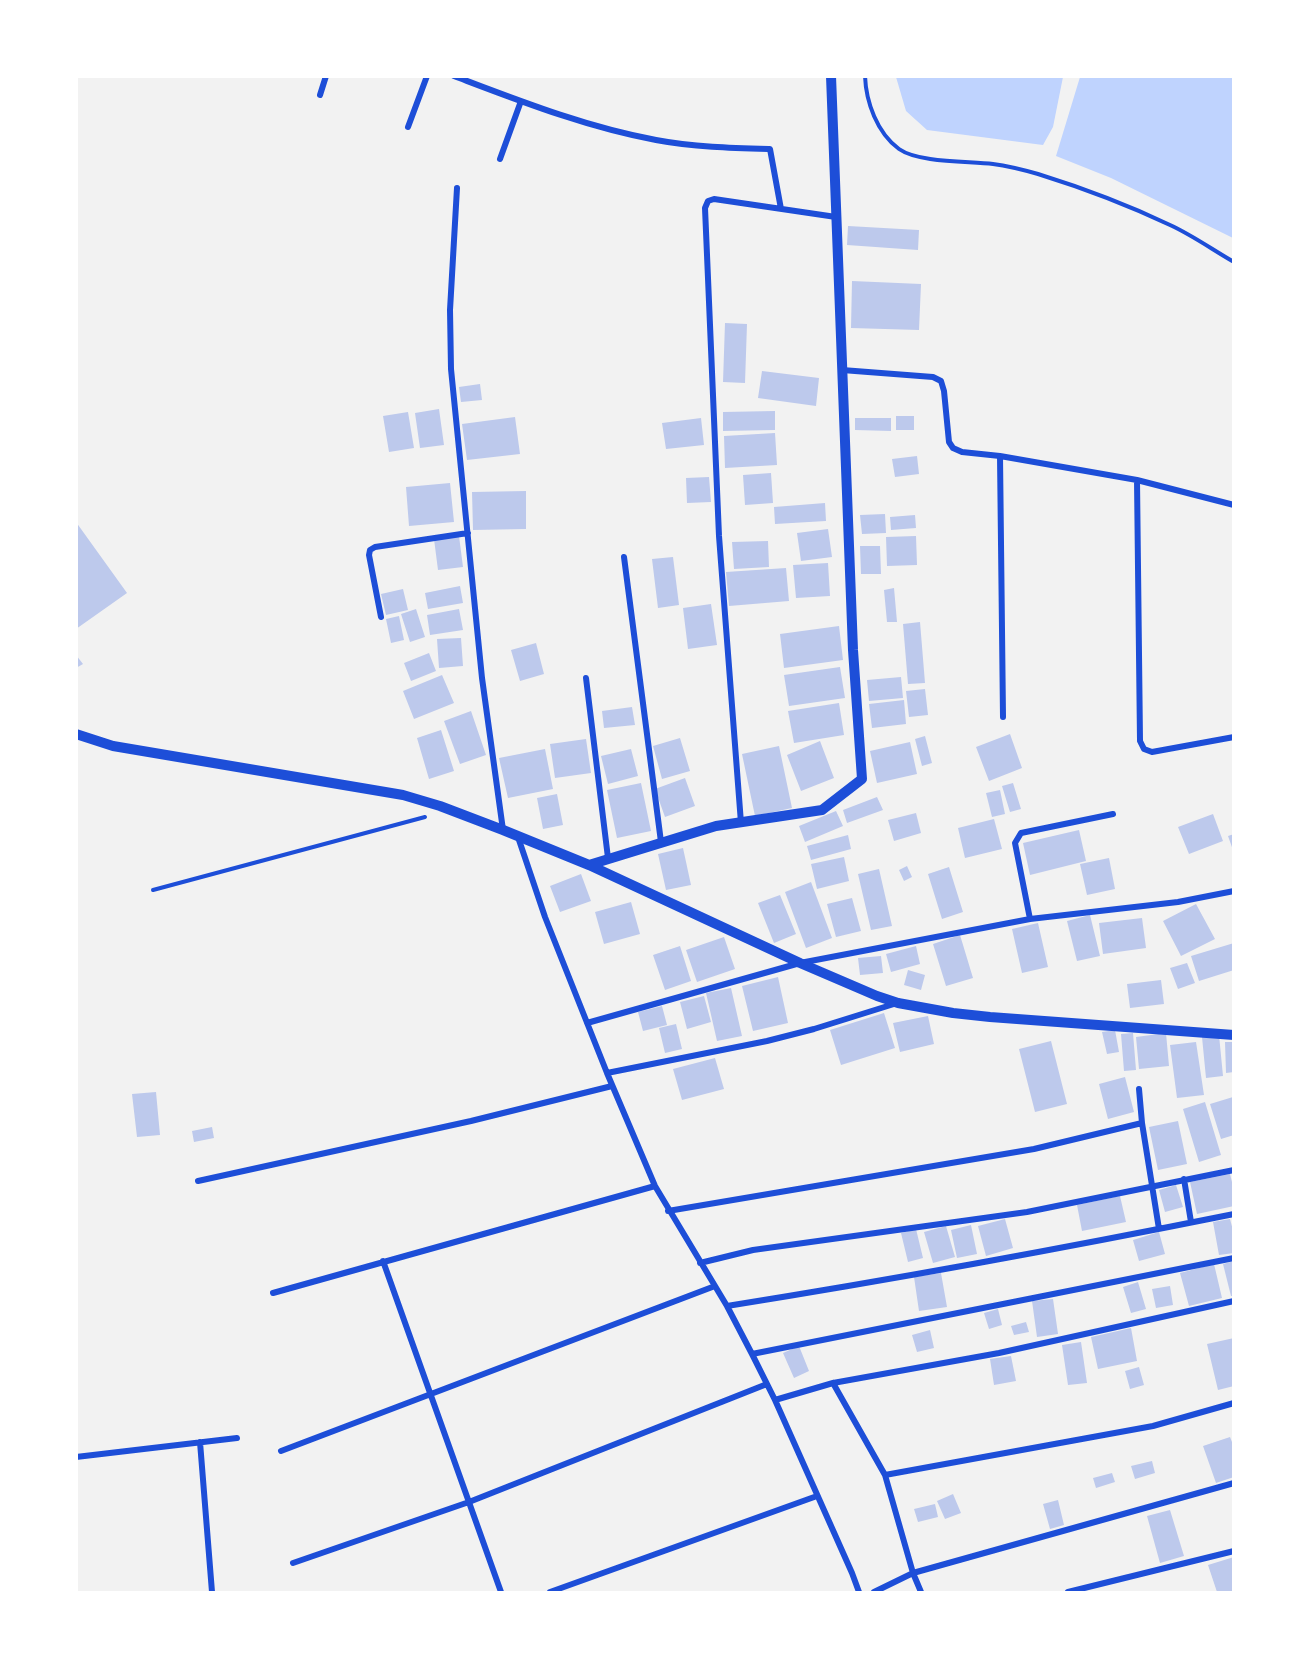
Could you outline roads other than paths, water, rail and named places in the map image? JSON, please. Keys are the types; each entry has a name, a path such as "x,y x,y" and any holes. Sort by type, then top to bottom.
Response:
{"street":[{"path":"320,95 326,76"},
{"path":"408,127 428,76"},
{"path":"454,76 601,127 657,140 770,149 781,208"},
{"path":"589,865 716,826 742,824 822,810 862,779 852,639 831,76"},
{"path":"500,159 521,101"},
{"path":"457,188 451,298 452,369 482,678 503,830"},
{"path":"742,824 719,536 705,208 708,201 714,199 836,217"},
{"path":"842,370 933,377 941,381 949,442 953,448 962,452 1000,456 1137,480 1233,505"},
{"path":"1000,456 1003,717"},
{"path":"1137,480 1140,741 1144,749 1152,752 1233,737"},
{"path":"381,617 370,550 375,547 468,533"},
{"path":"624,557 661,842"},
{"path":"586,678 608,858"},
{"path":"76,734 113,746 403,795 440,806 589,865 800,963 898,1003 990,1017 1233,1035"},
{"path":"1030,920 1015,843 1021,833 1113,814"},
{"path":"518,836 542,908 587,1023 655,1186 727,1306 752,1354 775,1400 859,1593"},
{"path":"587,1023 800,963 1030,920 1178,902 1233,891"},
{"path":"607,1073 767,1041 898,1003"},
{"path":"198,1181 471,1121 612,1086"},
{"path":"1139,1089 1142,1123 1159,1229"},
{"path":"668,1211 1034,1149 1142,1123"},
{"path":"700,1263 753,1250 1027,1212 1233,1170"},
{"path":"1184,1179 1191,1222"},
{"path":"273,1293 655,1186"},
{"path":"727,1306 912,1275 1233,1214"},
{"path":"752,1354 1233,1258"},
{"path":"383,1261 501,1593"},
{"path":"281,1451 715,1286"},
{"path":"775,1400 833,1383 999,1353 1233,1301"},
{"path":"833,1383 885,1475 913,1573 921,1593"},
{"path":"292,1563 468,1502 767,1384"},
{"path":"885,1475 1153,1426 1233,1403"},
{"path":"76,1457 237,1438"},
{"path":"200,1443 212,1593"},
{"path":"874,1593 913,1573 1233,1483"},
{"path":"550,1593 817,1496"},
{"path":"1068,1593 1233,1551"}],"water":[{"path":"896,76 1063,77 1053,127 1043,145 927,130 906,111"},
{"path":"1080,77 1233,77 1233,238 1111,178 1056,156"}]}
